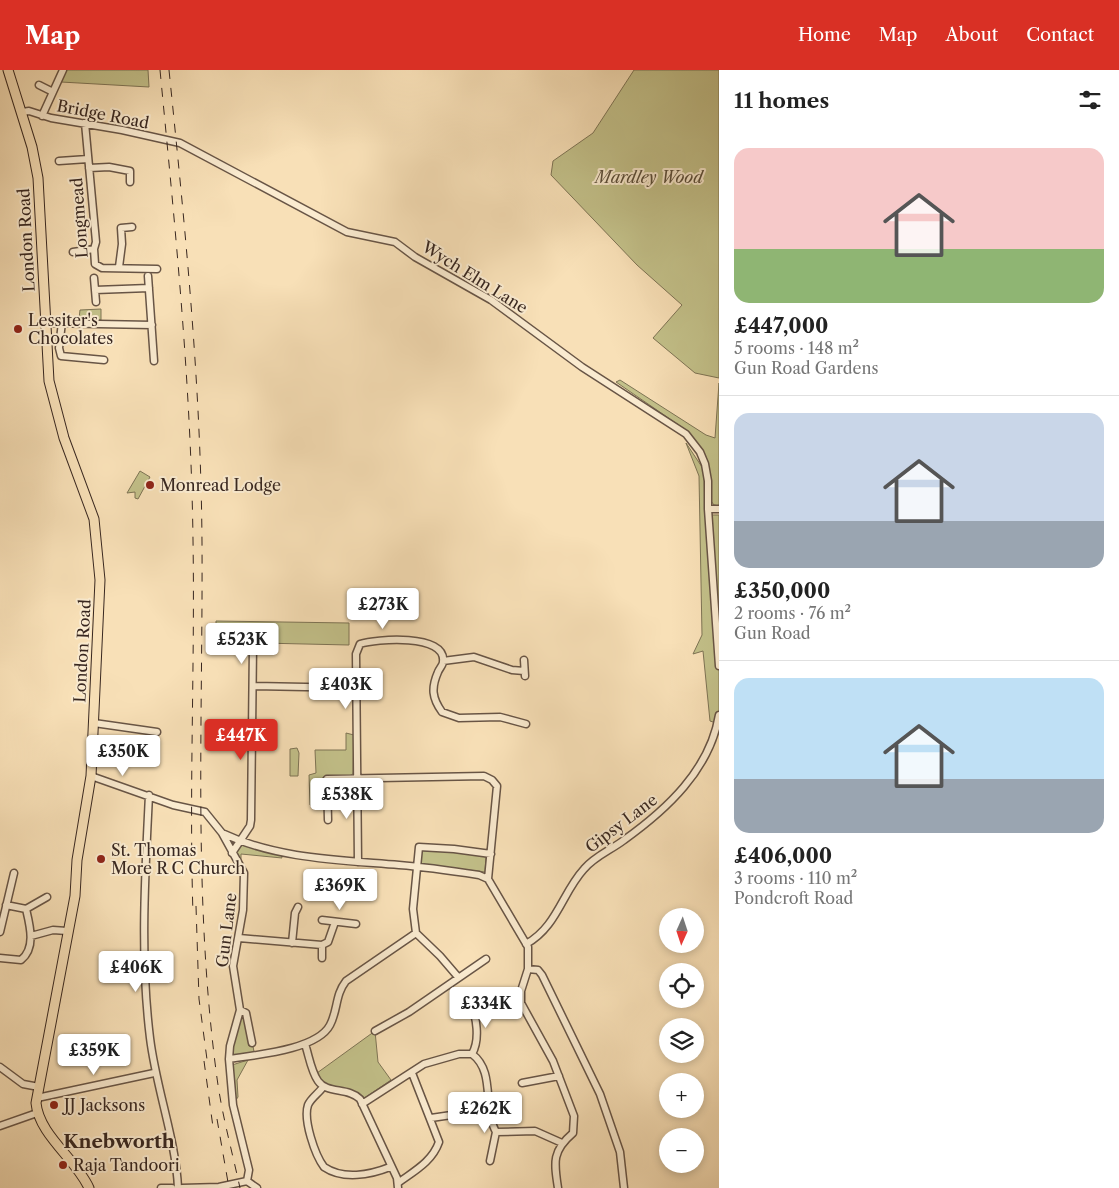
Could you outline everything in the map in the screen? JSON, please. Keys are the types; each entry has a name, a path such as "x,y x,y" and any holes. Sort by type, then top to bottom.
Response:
{"main road":[{"name":"London Road","path":"8,70 28,132 38,178 49,381 55,411 90,504 98,539 100,580 91,776 77,860 76,896 67,931 37,1098 37,1113"},
{"path":"37,1113 44,1126 71,1158 89,1188"}],"street":[{"path":"42,116 63,70"},
{"path":"38,85 54,92"},
{"name":"Bridge Road","path":"22,112 26,111 42,116 180,143"},
{"name":"Longmead","path":"85,123 96,242 94,261 97,266 102,268 119,268"},
{"name":"Wych Elm Lane","path":"180,143 347,232 395,242 415,257 491,300 582,366 686,434 700,452 705,464 708,509"},
{"name":"Longmead","path":"59,160 88,159"},
{"name":"Longmead","path":"89,168 109,167 130,170 130,182"},
{"path":"132,227 121,228 122,244 119,268 157,269"},
{"path":"73,252 94,249"},
{"path":"148,276 154,361"},
{"path":"94,278 96,302"},
{"path":"95,290 149,288"},
{"path":"62,322 60,353 63,358 104,360"},
{"path":"45,323 152,325"},
{"path":"719,509 708,509 719,666"},
{"path":"358,862 356,654 360,644 373,640 420,640 435,647 442,654 443,661 433,691 434,700 442,712 459,718 500,718 526,724"},
{"path":"232,853 251,820 253,645"},
{"path":"443,661 474,657 524,674 524,660"},
{"path":"253,686 356,688"},
{"name":"Gipsy Lane","path":"526,944 551,923 585,868 656,817 677,795 701,764 712,739 719,716"},
{"path":"94,723 157,732"},
{"name":"Gun Lane","path":"91,776 112,785 149,795 173,805 202,811 209,815 222,833 244,873 245,883 239,938 233,966 240,1010 230,1046 229,1060 233,1105 249,1170 247,1181"},
{"path":"328,820 327,778 484,776 492,780 497,786 488,879"},
{"path":"149,795 143,949 154,1073 178,1188"},
{"path":"222,833 241,840 313,858 417,867 480,875 488,879 526,944 528,969 521,991 521,1003 553,1061 574,1116 574,1133 562,1143 555,1154 558,1188"},
{"path":"458,977 416,933 413,918 419,847 491,854"},
{"path":"0,932 14,873"},
{"path":"6,904 26,910 47,897"},
{"path":"292,943 295,913 298,906"},
{"path":"0,958 21,960 29,949 31,936 26,910"},
{"path":"322,920 356,924"},
{"path":"239,938 322,946 328,942 335,922"},
{"path":"31,936 53,930 67,931"},
{"path":"229,1060 305,1044 319,1038 328,1029 338,993 346,981 416,933"},
{"path":"322,946 322,958"},
{"path":"375,1032 409,1012 458,977 486,960"},
{"path":"528,969 538,970 542,974 600,1094 620,1152 624,1188"},
{"path":"470,1003 476,1022 475,1046 472,1054"},
{"path":"240,1010 246,1013 252,1043"},
{"path":"305,1044 314,1074 323,1086 349,1092 362,1104 398,1186 426,1163 436,1151 439,1142 412,1073"},
{"path":"362,1104 424,1064 459,1054 472,1054 486,1071 488,1110 496,1132 490,1161"},
{"path":"0,1067 23,1084 39,1087"},
{"path":"37,1098 154,1073"},
{"path":"522,1083 559,1076"},
{"path":"323,1086 311,1101 307,1112 312,1143 324,1167 333,1172 357,1175 371,1174 390,1167"},
{"path":"0,1126 37,1113"},
{"path":"431,1118 465,1113"},
{"path":"496,1132 535,1131 562,1143"},
{"path":"182,1188 219,1187 247,1181 257,1188"},
{"path":"161,1188 172,1188"}],"green space":[{"path":"65,70 148,70 149,87 61,82"},
{"name":"Mardley Wood","path":"634,70 719,70 719,378 695,373 653,338 682,305 637,265 551,175 553,161 593,133"},
{"path":"101,309 101,320 79,319 80,310"},
{"path":"620,380 706,435 715,438 719,383 719,506 714,505 711,501 707,462 694,438 686,430 616,382"},
{"path":"686,443 704,470 705,515 719,515 719,724 710,721 703,651 693,654 702,635 699,476"},
{"path":"140,471 150,477 138,499 135,498 135,492 127,493"},
{"path":"216,621 349,623 349,645 216,642"},
{"path":"346,733 354,735 353,774 349,776 323,777 322,791 314,792 314,805 310,805 309,775 316,773 315,750 346,750"},
{"path":"297,748 299,753 298,776 290,776 290,749"},
{"path":"243,844 281,854 282,858 241,854 241,862 236,852"},
{"path":"421,850 455,851 486,857 485,872 419,864"},
{"path":"242,1013 244,1014 249,1046 253,1046 254,1052 235,1055 231,1051"},
{"path":"375,1031 378,1062 391,1080 363,1099 349,1091 331,1086 321,1079 317,1073"},
{"path":"248,1060 237,1080 238,1097 234,1103 232,1065"}],"railway":[{"path":"160,70 186,363 192,481 193,914"},
{"path":"169,70 186,247 199,424 202,543 201,810 205,944 217,1078 224,1119 240,1188"},
{"path":"196,906 199,999 208,1067"},
{"path":"204,1061 213,1127"},
{"path":"217,1119 229,1188"}],"place":[{"name":"Lessiter's Chocolates","path":"18,329"},
{"name":"Monread Lodge","path":"150,485"},
{"name":"St. Thomas More R C Church","path":"101,859"},
{"name":"JJ Jacksons","path":"54,1105"},
{"name":"Raja Tandoori","path":"63,1165"}],"district":[{"name":"Knebworth","path":"119,1141"}]}
